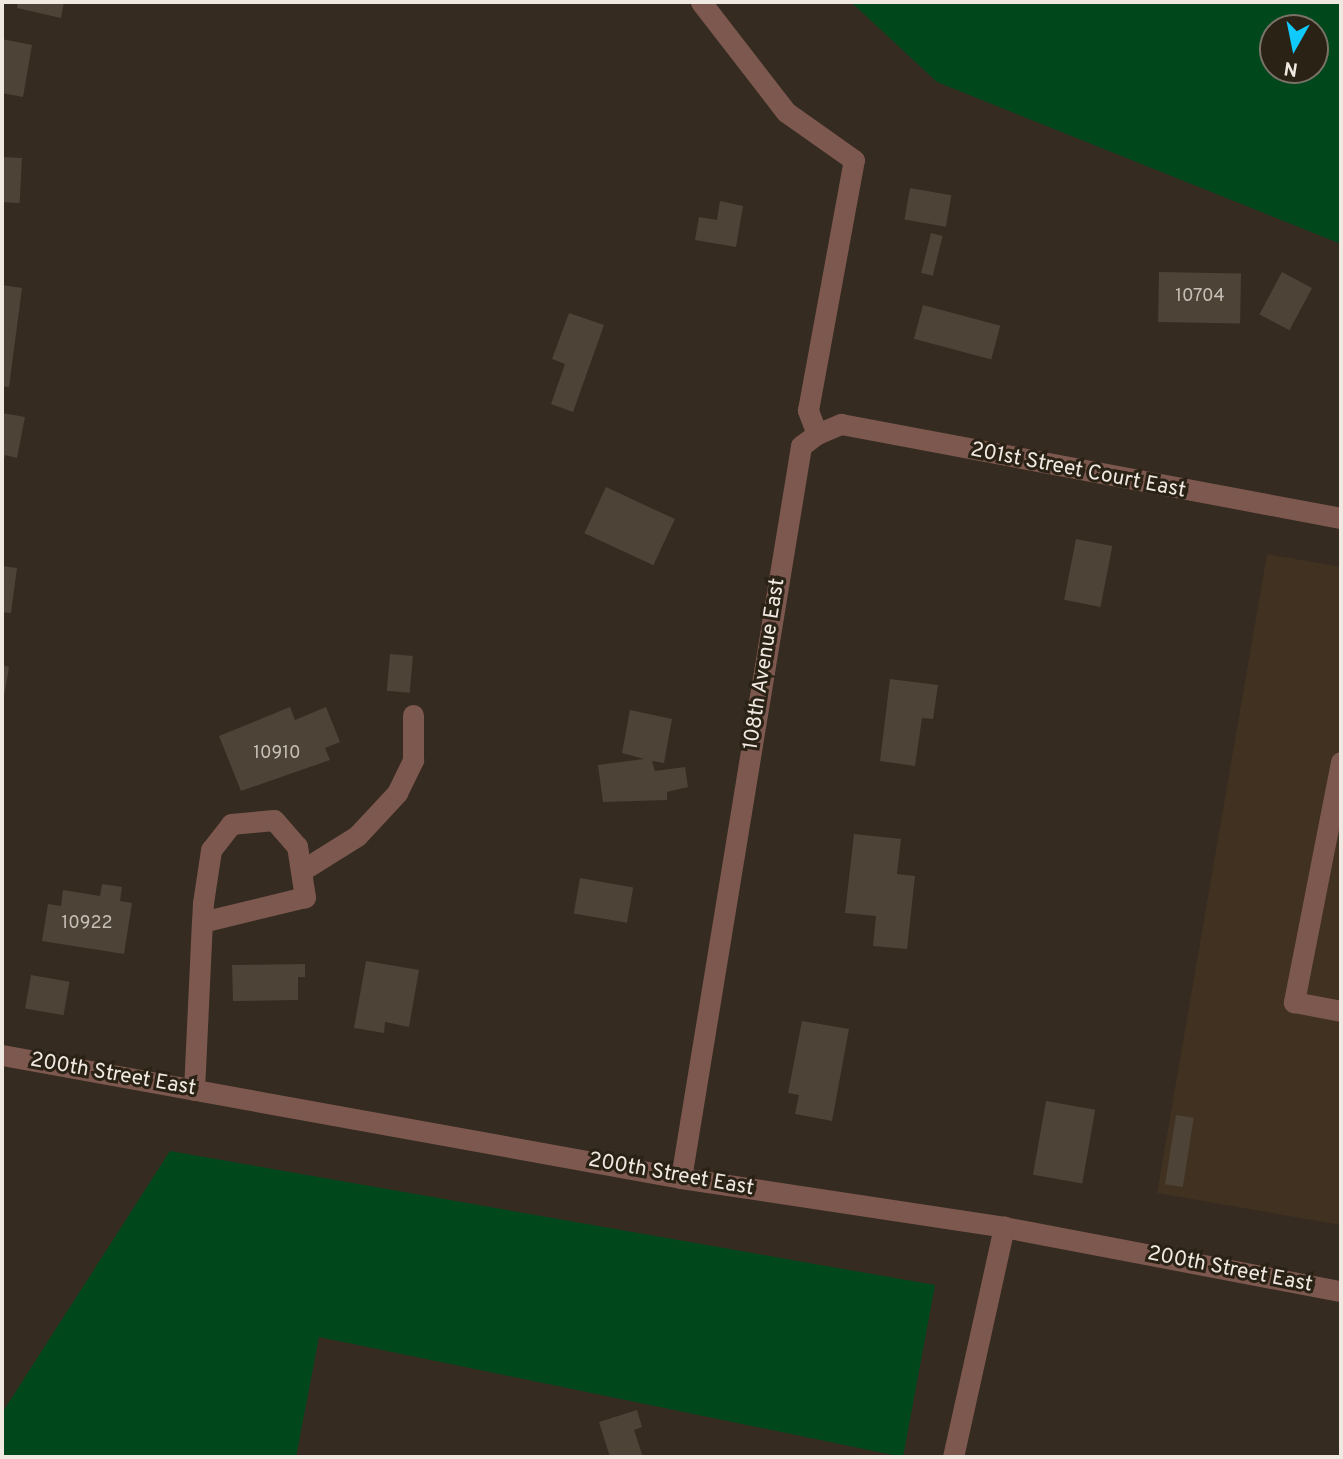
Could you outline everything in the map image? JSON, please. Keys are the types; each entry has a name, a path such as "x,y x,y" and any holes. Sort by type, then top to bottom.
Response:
{"street":[{"path":"701,2 786,112 854,160 808,410 817,434"},
{"name":"201st Street Court East","path":"817,434 841,424 1341,519"},
{"name":"108th Avenue East","path":"681,1178 801,446 817,434"},
{"path":"301,872 357,836 397,793 413,760 413,715"},
{"path":"1341,762 1294,1002 1341,1012"},
{"path":"194,1090 202,922 211,850 231,824 274,820 296,846 305,897 202,922"},
{"name":"200th Street East","path":"2,1055 681,1178 1004,1227 1341,1291"},
{"path":"953,1457 1004,1227"}],"shaded area":[{"path":"1267,554 1341,567 1341,1225 1157,1193"}],"green space":[{"path":"851,2 1341,2 1341,244 937,82"},
{"path":"170,1151 935,1285 903,1457 319,1337 296,1457 2,1457 2,1413"}],"building":[{"path":"18,2 64,2 61,18 17,8"},
{"path":"2,39 32,45 23,97 2,93"},
{"path":"2,157 22,158 20,203 2,202"},
{"path":"910,188 951,195 946,227 904,220"},
{"path":"720,201 743,206 736,247 695,240 699,217 717,220"},
{"path":"931,233 943,236 933,276 921,273"},
{"path":"1159,272 1241,273 1240,323 1158,322"},
{"path":"1282,272 1312,288 1289,330 1259,314"},
{"path":"2,285 22,288 9,387 2,386"},
{"path":"923,305 1000,326 991,360 914,339"},
{"path":"569,313 604,325 573,412 551,404 565,364 552,359"},
{"path":"2,413 25,417 17,458 5,455 3,465"},
{"path":"606,487 675,519 653,565 584,533"},
{"path":"1076,539 1112,546 1100,607 1064,600"},
{"path":"2,566 17,568 11,613 2,612"},
{"path":"390,654 413,656 410,693 387,691"},
{"path":"2,665 9,667 3,702 2,701"},
{"path":"890,679 938,685 933,719 922,718 915,766 880,761"},
{"path":"290,707 295,720 326,707 340,742 325,748 330,760 241,791 219,736"},
{"path":"630,710 672,719 664,763 652,761 655,771 685,767 688,787 667,792 667,800 603,802 598,765 644,759 622,753"},
{"path":"854,834 901,839 897,874 915,876 907,949 873,946 876,916 845,913"},
{"path":"580,878 633,887 627,923 574,913"},
{"path":"102,884 122,887 120,901 132,903 124,954 42,941 48,904 61,906 63,890 100,896"},
{"path":"366,961 419,970 409,1027 385,1022 384,1033 354,1028"},
{"path":"305,964 305,977 298,977 298,1000 233,1001 232,965"},
{"path":"31,975 69,982 64,1015 25,1008"},
{"path":"802,1021 849,1029 832,1121 795,1114 799,1095 788,1093"},
{"path":"1046,1101 1095,1110 1082,1184 1033,1175"},
{"path":"1176,1115 1194,1118 1183,1187 1165,1184"},
{"path":"637,1410 642,1427 634,1430 643,1457 610,1457 599,1422"}]}
